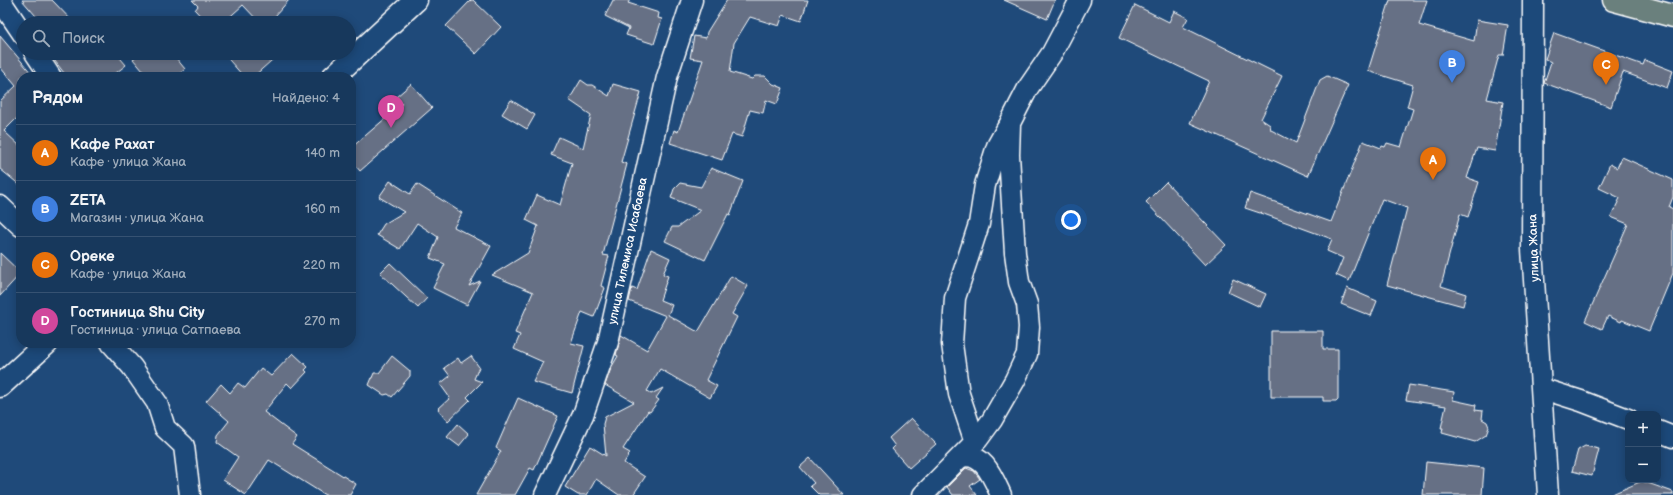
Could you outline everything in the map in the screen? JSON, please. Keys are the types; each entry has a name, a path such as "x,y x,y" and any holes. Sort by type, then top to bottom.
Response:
{"main road":[{"path":"1614,0 1662,9"}],"street":[{"path":"0,0 16,24"},
{"path":"356,56 416,0"},
{"name":"улица Тилемиса Исабаева","path":"545,495 583,415 608,342 667,77 692,0"},
{"path":"975,442 959,394 952,344 955,298 978,224 985,185 997,146 1028,88 1052,53 1080,0"},
{"name":"улица Жана","path":"1533,0 1532,249 1543,388 1548,495"},
{"path":"40,60 48,72"},
{"path":"338,72 351,60"},
{"path":"923,495 975,442 992,420 1015,380 1027,354 1029,327 1027,304 1019,282 1015,253 1009,155 1010,123"},
{"path":"0,206 16,221"},
{"path":"0,386 42,348"},
{"path":"115,348 132,367 157,403 165,428 184,446 190,495"},
{"path":"1543,388 1625,419"},
{"path":"1661,433 1673,438"},
{"path":"961,457 968,455 979,458 990,473 1001,495"}],"building":[{"path":"22,0 52,0 67,16 36,16"},
{"path":"192,0 289,0 275,16 253,16 243,5 231,16 201,16 195,10 198,6"},
{"path":"471,0 473,0 501,27 476,54 446,26"},
{"path":"613,0 630,0 628,3 659,13 658,18 662,19 654,44 626,35 629,28 605,16"},
{"path":"727,0 808,0 801,21 783,15 779,26 750,17 734,43 730,72 752,79 755,76 765,76 773,84 783,88 777,104 766,100 763,113 750,110 742,137 732,134 722,160 670,143 674,130 678,132 703,60 690,58 694,36 706,38 707,32"},
{"path":"1004,0 1055,0 1047,19"},
{"path":"1390,0 1427,0 1419,25 1474,41 1477,20 1508,25 1503,55 1499,55 1487,99 1503,102 1495,151 1477,148 1467,178 1479,182 1468,217 1460,214 1441,286 1466,294 1463,306 1387,285 1407,208 1382,199 1349,281 1336,275 1343,258 1327,251 1332,239 1261,213 1262,212 1260,213 1245,208 1250,193 1331,222 1363,141 1381,148 1382,146 1385,147 1387,143 1401,147 1413,109 1407,107 1413,85 1368,71"},
{"path":"1135,5 1169,22 1174,11 1188,18 1183,27 1282,76 1261,119 1270,125 1271,130 1296,143 1320,80 1327,76 1348,85 1308,176 1190,123 1209,81 1119,38"},
{"path":"1554,33 1643,65 1645,60 1673,71 1667,88 1623,72 1611,107 1544,83 1551,62 1545,59"},
{"path":"0,36 16,55 16,60 20,60 30,72 16,72 16,86 0,67"},
{"path":"54,60 122,60 126,65 117,72 63,72"},
{"path":"134,60 178,60 185,69 182,72 144,72"},
{"path":"229,60 272,60 259,72 240,72"},
{"path":"581,80 609,96 613,84 641,92 621,162 627,164 603,255 609,256 601,286 605,288 594,317 582,312 571,343 584,346 572,393 533,382 543,362 514,349 520,335 515,333 533,292 492,275 528,253 538,226 526,220 537,195 560,205 572,163 551,155 559,137 583,148 591,115 569,100"},
{"path":"411,84 432,108 360,171 356,166 356,144 402,104 396,97"},
{"path":"16,86 16,119 4,131 16,142 16,182 0,169 0,101"},
{"path":"511,100 535,115 527,129 502,114"},
{"path":"1622,157 1673,180 1673,197 1669,207 1673,209 1673,273 1649,331 1608,316 1602,329 1585,321 1628,224 1611,217 1620,198 1599,188 1610,164 1617,168"},
{"path":"711,168 743,181 730,215 728,214 705,260 665,241 672,227 678,227 701,210 671,198 674,189 680,183 701,187"},
{"path":"390,181 410,194 417,184 462,213 454,227 491,246 469,286 480,281 467,305 433,288 445,264 430,258 438,237 417,223 400,249 377,235 384,224 404,212 379,197"},
{"path":"1166,182 1226,245 1205,265 1146,202"},
{"path":"651,249 670,258 663,274 668,276 660,300 672,305 668,315 698,332 731,276 748,286 732,314 737,317 706,380 717,386 710,398 660,369 647,391 651,394 663,388 656,398 659,400 650,412 648,411 623,449 630,453 624,463 645,477 633,495 619,495 596,479 587,495 578,495 565,487 590,446 606,456 603,424 605,417 634,402 605,385 611,368 618,356 616,355 621,335 647,350 666,316 629,301 632,288 637,290"},
{"path":"0,253 16,268 16,278 0,296"},
{"path":"390,263 427,298 418,308 380,273"},
{"path":"1233,279 1266,294 1260,307 1228,292"},
{"path":"1347,288 1377,301 1371,316 1341,304"},
{"path":"1271,331 1323,331 1323,349 1338,349 1338,399 1336,401 1323,401 1323,397 1271,397"},
{"path":"293,353 308,367 305,370 307,372 292,388 287,383 264,412 297,437 292,444 356,484 350,495 325,495 269,460 246,495 223,480 238,457 217,442 218,435 229,421 206,401 221,384 230,393 238,383 245,388 261,368 271,376"},
{"path":"392,356 410,371 410,376 392,397 388,394 384,395 369,385 374,373 379,373"},
{"path":"471,356 479,367 474,379 482,382 467,397 470,400 448,421 438,409 450,398 440,384 450,376 444,368 458,358 461,363"},
{"path":"1409,385 1454,392 1453,400 1476,405 1475,410 1483,411 1482,419 1487,422 1489,427 1486,435 1475,442 1442,433 1443,428 1441,428 1446,406 1406,400"},
{"path":"518,398 558,416 534,470 530,468 515,495 476,495 501,451 496,448"},
{"path":"911,418 936,444 909,468 892,449 895,446 889,438"},
{"path":"458,424 469,434 459,446 447,437"},
{"path":"1585,446 1599,449 1592,476 1572,471 1578,450"},
{"path":"810,458 844,495 819,495 810,486 814,483 800,467"},
{"path":"1426,462 1484,468 1482,495 1423,495"},
{"path":"966,468 974,471 980,479 970,486 977,495 953,495 947,487"},
{"path":"1637,483 1648,483 1673,492 1673,495 1610,495"}],"place":[{"name":"ZETA","path":"1452,83"},
{"name":"Ореке","path":"1606,85"},
{"name":"Гостиница Shu City","path":"391,128"},
{"name":"Кафе Рахат","path":"1433,180"}]}
